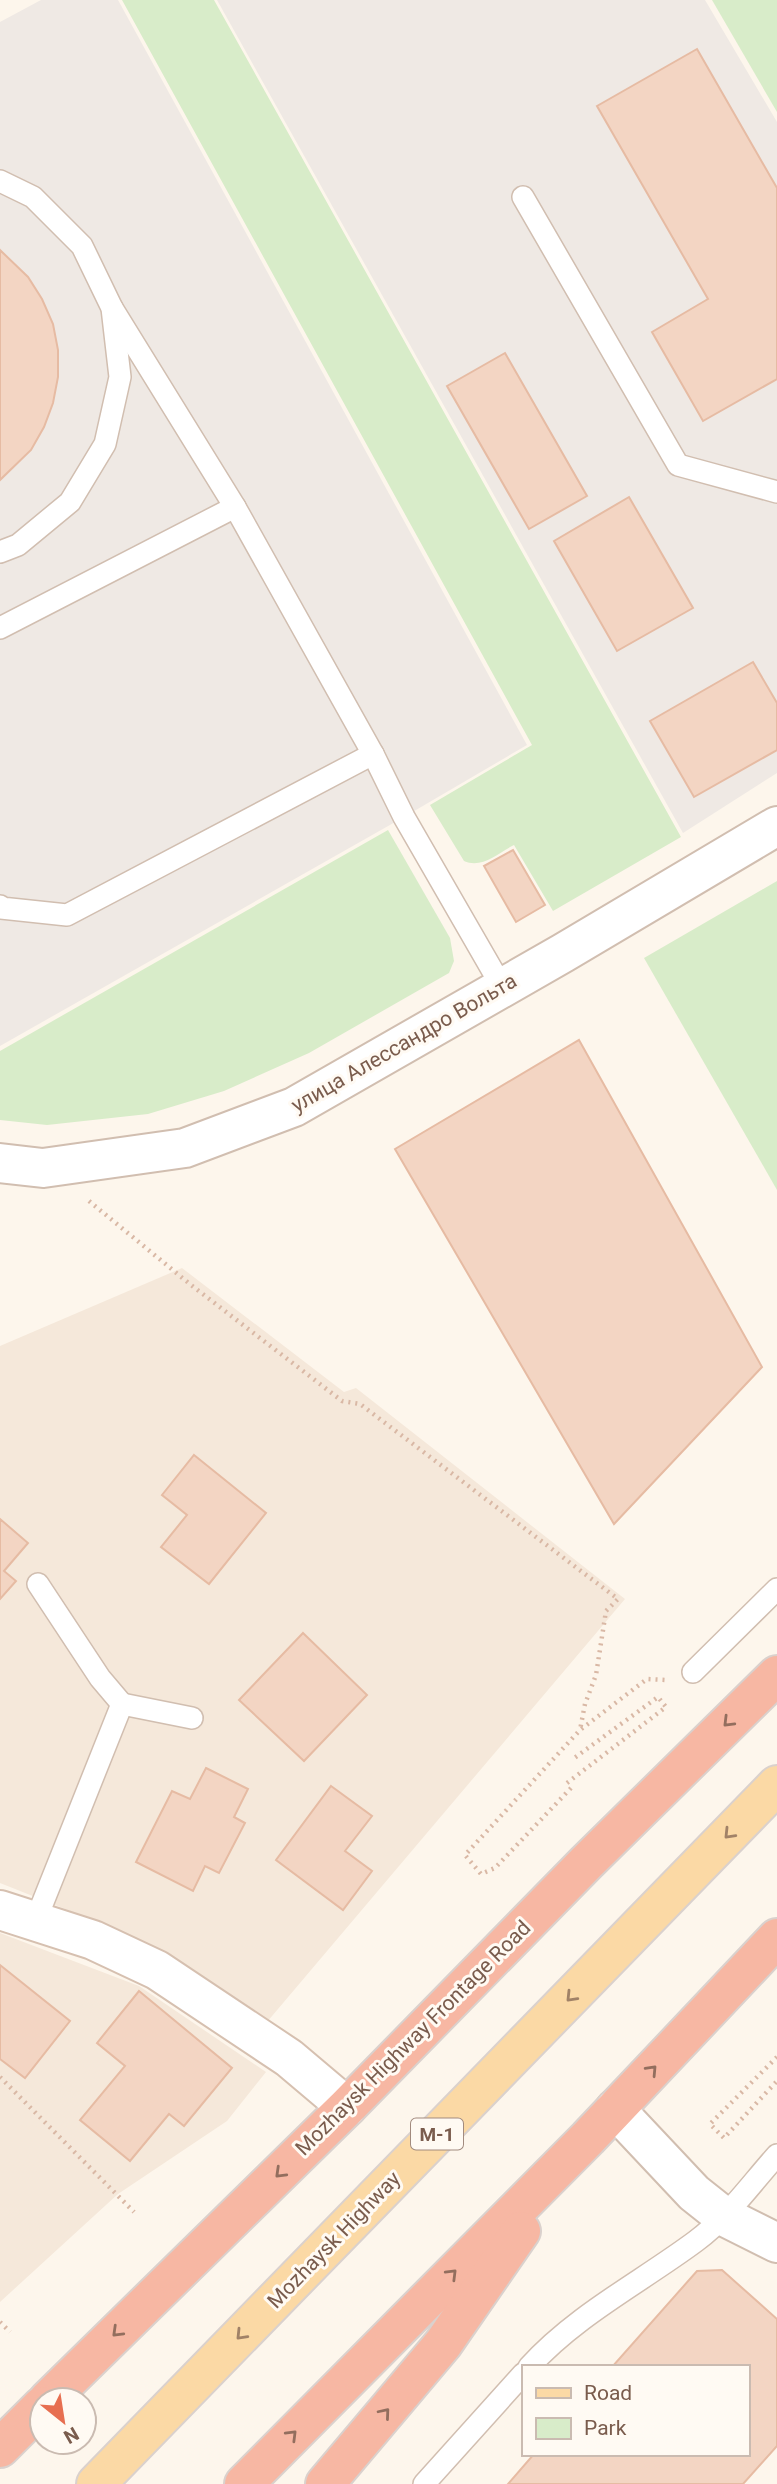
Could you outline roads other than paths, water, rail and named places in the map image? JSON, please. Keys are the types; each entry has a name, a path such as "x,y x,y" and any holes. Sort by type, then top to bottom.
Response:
{"highway":[{"name":"Mozhaysk Highway Frontage Road","path":"62,2386 347,2107 586,1863 777,1675"},
{"path":"244,2484 588,2138 777,1938"},
{"path":"325,2484 443,2344 588,2138"},
{"path":"0,2448 28,2420"}],"main road":[{"name":"Mozhaysk Highway","path":"96,2484 777,1785"}],"street":[{"name":"улица Алессандро Вольта","path":"0,1163 43,1168 185,1148 294,1107 777,826"},
{"path":"17,1916 93,1941 156,1970 289,2058 347,2107"},
{"path":"615,2109 694,2193 723,2216 777,2243"}],"lane":[{"path":"0,181 33,197 82,246 112,309 235,507 373,754 404,817 502,987"},
{"path":"523,197 678,465 777,492"},
{"path":"0,552 18,545 70,502 105,444 120,377 112,309"},
{"path":"0,628 235,507"},
{"path":"0,906 67,915 373,754"},
{"path":"38,1584 100,1678 121,1704 192,1718"},
{"path":"693,1672 777,1589"},
{"path":"17,1916 121,1704"},
{"path":"531,2365 541,2353 584,2319 698,2239 723,2216 777,2155"},
{"path":"424,2484 522,2375"}]}
